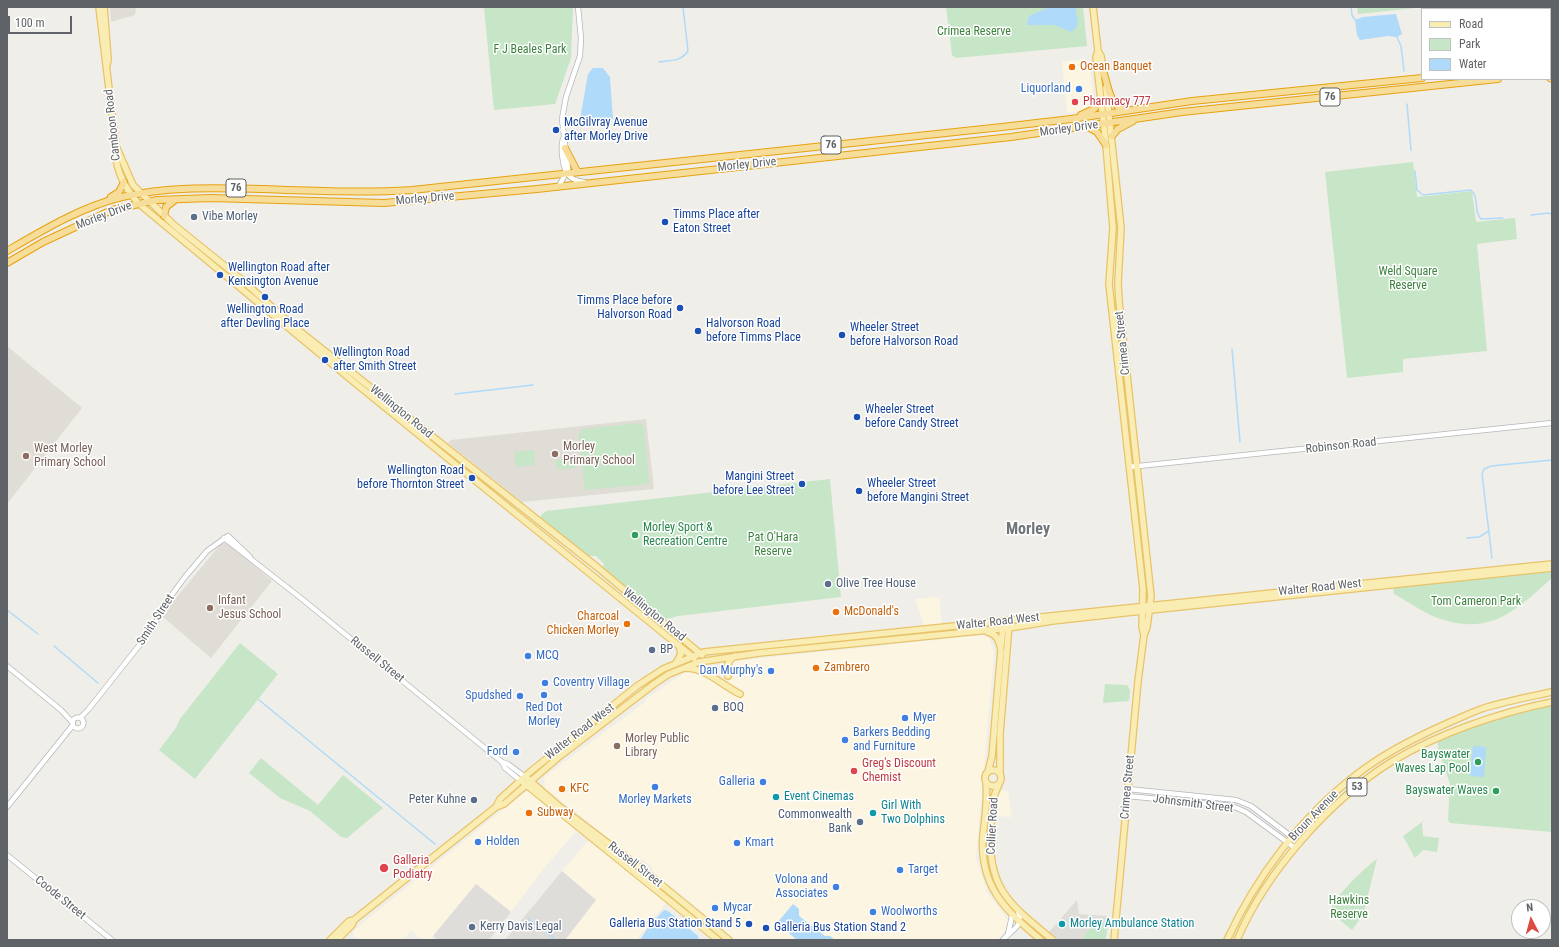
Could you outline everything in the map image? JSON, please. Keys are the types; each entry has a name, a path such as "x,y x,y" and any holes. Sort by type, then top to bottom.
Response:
{"highway":[{"path":"1103,71 1109,95 1116,105 1125,111"},
{"name":"Morley Drive","path":"7,251 73,216 106,202 131,195 198,187 366,192 419,189 1071,119 1192,101 1421,78"},
{"name":"Morley Drive","path":"7,263 34,247 112,210 138,203 180,198 377,202 559,186 1011,137 1103,125 1182,112 1488,80"},
{"path":"1071,119 1075,116 1086,114 1101,102"},
{"path":"1112,136 1118,129 1136,119"},
{"path":"1088,127 1097,132 1106,145"},
{"path":"565,148 577,171"},
{"path":"73,216 116,194 124,182"},
{"path":"366,192 376,197 377,202"},
{"path":"164,216 168,204 180,198"},
{"path":"29,238 34,247"}],"main road":[{"name":"Camboon Road","path":"100,7 104,60 107,66"},
{"name":"Camboon Road","path":"104,7 108,59 107,66 116,146 115,157 124,182 131,195 138,203"},
{"name":"Crimea Street","path":"1093,7 1098,51 1101,56 1112,136 1121,228 1118,283 1119,301 1151,596 1148,627 1144,635 1114,940"},
{"name":"Crimea Street","path":"1098,51 1096,57 1106,145 1113,228 1109,284 1143,589 1142,628 1144,635"},
{"name":"Wellington Road","path":"116,146 122,156 128,177 141,194 164,216 241,279 293,326 597,567 709,660"},
{"name":"Wellington Road","path":"138,203 352,380 679,644 699,662"},
{"name":"Walter Road West","path":"330,940 349,921 354,920 496,807 504,804 628,703 662,679 683,668 699,662 735,656 1006,629 1052,621 1150,608 1552,564"},
{"name":"Walter Road West","path":"1150,608 1552,568"},
{"name":"Walter Road West","path":"496,807 500,799 523,779 637,686 676,663 700,653 1143,609"},
{"path":"984,631 995,635 999,642 1000,650 992,756 988,772 985,776 986,782 992,786 999,784 1001,779 998,763 1006,622"},
{"path":"1000,650 1006,629"},
{"path":"676,663 680,654 679,644"},
{"path":"728,676 727,666 731,658 735,656"},
{"path":"683,668 695,669 707,673 727,688 740,694"},
{"name":"Broun Avenue","path":"1227,940 1250,894 1288,842 1323,803 1356,775 1394,749 1426,733 1483,709 1513,700 1552,692"},
{"name":"Broun Avenue","path":"1237,940 1260,899 1295,848 1330,810 1391,762 1430,742 1486,719 1552,702"},
{"path":"988,772 994,770 1000,774"},
{"name":"Russell Street","path":"523,779 718,940"},
{"name":"Collier Road","path":"986,782 988,803 983,835 984,864 992,889 1012,916 1041,940"},
{"name":"Russell Street","path":"528,783 642,869 729,940"},
{"name":"Collier Road","path":"999,784 994,793 992,811 991,858 998,884 1005,896 1018,912 1054,940"},
{"name":"Walter Road West","path":"337,940 352,925 354,920"}],"street":[{"path":"559,186 568,169 563,139 562,110 580,50 578,7"},
{"path":"563,139 561,144 564,170 574,180 589,183"},
{"name":"Robinson Road","path":"1129,467 1552,423"},
{"name":"Russell Street","path":"226,537 502,762 508,764 523,779"},
{"name":"Smith Street","path":"80,719 153,628 165,604 185,577 207,552 226,537"},
{"path":"7,666 61,710 78,728"},
{"path":"61,710 80,719 83,726 67,734"},
{"path":"7,807 67,734 73,724 80,719"},
{"name":"Johnsmith Street","path":"1128,789 1236,800 1251,806 1292,837"},
{"name":"Johnsmith Street","path":"1127,796 1232,806 1246,812 1295,848"},
{"name":"Coode Street","path":"7,855 112,940"},
{"path":"1003,940 1020,923 1021,919 1018,912"},
{"path":"1008,934 1012,916"}],"shaded area":[{"path":"110,7 136,7 135,15 111,22"},
{"path":"1085,59 1089,62 1094,102 1085,110 1067,113 1062,62"},
{"name":"West Morley Primary School","path":"7,346 82,408 7,504"},
{"name":"Morley Primary School","path":"646,419 654,489 522,502 448,443 451,440"},
{"name":"Infant Jesus School","path":"225,543 230,544 272,581 211,658 163,617 175,599 220,545"},
{"path":"939,597 942,624 924,625 915,599"},
{"name":"Galleria","path":"982,635 989,638 994,652 976,858 987,892 1011,924 997,940 736,940 652,871 652,867 642,859 637,860 631,856 545,788 544,777 644,703 646,699 684,673 691,672 706,676 723,688 735,674 731,669 735,661"},
{"path":"1002,790 1008,791 1012,817 997,816 998,795"},
{"path":"525,792 530,792 576,831 541,872 511,912 476,884 430,940 422,940 411,930 403,940 358,940 353,935 353,932 370,917"},
{"path":"587,842 590,842 666,903 636,940 565,940 596,900 562,871"},
{"path":"562,871 596,900 565,940 505,940"},
{"path":"476,884 511,912 489,940 438,940 433,936"},
{"path":"1077,900 1079,914 1109,916 1108,922 1096,921 1081,940 1059,940 1049,932"}],"green space":[{"name":"F J Beales Park","path":"573,7 571,58 555,104 494,110 484,8"},
{"name":"Crimea Reserve","path":"946,7 1083,7 1087,46 956,58 952,55"},
{"path":"1357,7 1426,7 1358,14"},
{"name":"Weld Square Reserve","path":"1413,162 1417,197 1472,191 1476,222 1515,218 1517,239 1477,244 1487,351 1403,359 1403,372 1347,378 1325,172"},
{"path":"638,423 644,426 649,484 585,490 579,441 579,434 582,429"},
{"path":"534,450 535,465 516,467 514,452"},
{"path":"576,458 577,468 557,470 556,460"},
{"name":"Pat O'Hara Reserve","path":"830,479 841,597 678,616 668,619 664,618 603,568 604,564 596,556 586,554 541,518 541,515 546,511"},
{"name":"Tom Cameron Park","path":"1552,572 1552,578 1516,608 1504,616 1477,624 1461,624 1438,618 1394,594 1393,586"},
{"path":"240,643 278,674 195,779 159,750 176,728 180,719"},
{"path":"1105,684 1127,685 1130,690 1129,701 1103,703"},
{"path":"1552,704 1552,832 1450,823 1448,820 1450,784 1438,749 1438,743 1441,739 1492,719"},
{"path":"261,758 318,805 343,775 383,808 347,838 341,837 310,811 280,798 249,773"},
{"path":"1425,820 1422,823 1423,836 1439,838 1437,852 1423,850 1415,858 1403,836"},
{"name":"Hawkins Reserve","path":"1377,859 1363,915 1352,930 1330,912 1342,892"},
{"path":"1096,921 1108,922 1106,940 1081,940"}],"water":[{"path":"1050,7 1076,7 1078,24 1075,29 1071,32 1055,25 1027,25 1029,16"},
{"path":"1396,14 1402,34 1397,37 1388,36 1360,40 1357,35 1355,20 1363,17"},
{"path":"593,68 603,68 610,77 613,119 580,119 588,74"},
{"name":"Bayswater Waves Lap Pool","path":"1473,746 1486,747 1484,777 1470,776"},
{"path":"793,904 799,909 799,916 825,936 830,936 835,940 797,940 777,923"},
{"path":"664,910 668,911 698,936 699,940 640,940 649,926"}],"waterway":[{"path":"659,62 679,59 688,51 683,7"},
{"path":"1351,7 1352,15 1355,20"},
{"path":"1397,37 1401,46 1404,71"},
{"path":"1407,104 1411,150"},
{"path":"1415,171 1417,190 1423,195 1471,190 1474,193 1477,212 1481,219 1503,218"},
{"path":"1531,215 1549,213 1552,215"},
{"path":"1232,349 1240,442"},
{"path":"455,394 533,385"},
{"path":"1492,558 1482,474 1484,469 1491,466 1552,460"},
{"path":"1467,538 1479,537 1489,531"},
{"path":"7,610 38,634"},
{"path":"54,646 98,683"},
{"path":"259,700 435,844"},
{"path":"528,919 554,938"}],"place":[{"name":"Ocean Banquet","path":"1072,67"},
{"name":"Liquorland","path":"1079,89"},
{"name":"Pharmacy 777","path":"1075,102"},
{"name":"McGilvray Avenue after Morley Drive","path":"556,130"},
{"name":"Vibe Morley","path":"194,217"},
{"name":"Timms Place after Eaton Street","path":"665,222"},
{"name":"Wellington Road after Kensington Avenue","path":"220,275"},
{"name":"Wellington Road after Devling Place","path":"265,297"},
{"name":"Timms Place before Halvorson Road","path":"680,308"},
{"name":"Halvorson Road before Timms Place","path":"698,331"},
{"name":"Wheeler Street before Halvorson Road","path":"842,335"},
{"name":"Wellington Road after Smith Street","path":"325,360"},
{"name":"Wheeler Street before Candy Street","path":"857,417"},
{"name":"Morley Primary School","path":"555,454"},
{"name":"West Morley Primary School","path":"26,456"},
{"name":"Wellington Road before Thornton Street","path":"472,478"},
{"name":"Mangini Street before Lee Street","path":"802,484"},
{"name":"Wheeler Street before Mangini Street","path":"859,491"},
{"name":"Morley Sport & Recreation Centre","path":"635,535"},
{"name":"Olive Tree House","path":"828,584"},
{"name":"Infant Jesus School","path":"210,608"},
{"name":"McDonald's","path":"836,612"},
{"name":"Charcoal Chicken Morley","path":"627,624"},
{"name":"BP","path":"652,650"},
{"name":"MCQ","path":"528,656"},
{"name":"Zambrero","path":"816,668"},
{"name":"Dan Murphy's","path":"771,671"},
{"name":"Coventry Village","path":"545,683"},
{"name":"Red Dot Morley","path":"544,695"},
{"name":"Spudshed","path":"520,696"},
{"name":"BOQ","path":"715,708"},
{"name":"Myer","path":"905,718"},
{"name":"Barkers Bedding and Furniture","path":"845,740"},
{"name":"Morley Public Library","path":"617,746"},
{"name":"Ford","path":"516,752"},
{"name":"Bayswater Waves Lap Pool","path":"1478,762"},
{"name":"Greg's Discount Chemist","path":"854,771"},
{"name":"Galleria","path":"763,782"},
{"name":"Morley Markets","path":"655,787"},
{"name":"KFC","path":"562,789"},
{"name":"Bayswater Waves","path":"1496,791"},
{"name":"Event Cinemas","path":"776,797"},
{"name":"Peter Kuhne","path":"474,800"},
{"name":"Subway","path":"529,813"},
{"name":"Girl With Two Dolphins","path":"873,813"},
{"name":"Commonwealth Bank","path":"860,822"},
{"name":"Holden","path":"478,842"},
{"name":"Kmart","path":"737,843"},
{"name":"Galleria Podiatry","path":"384,868"},
{"name":"Target","path":"900,870"},
{"name":"Volona and Associates","path":"836,887"},
{"name":"Mycar","path":"715,908"},
{"name":"Woolworths","path":"873,912"},
{"name":"Galleria Bus Station Stand 5","path":"749,924"},
{"name":"Morley Ambulance Station","path":"1062,924"},
{"name":"Kerry Davis Legal","path":"472,927"},
{"name":"Galleria Bus Station Stand 2","path":"766,928"}],"district":[{"name":"Morley","path":"1028,530"}]}
